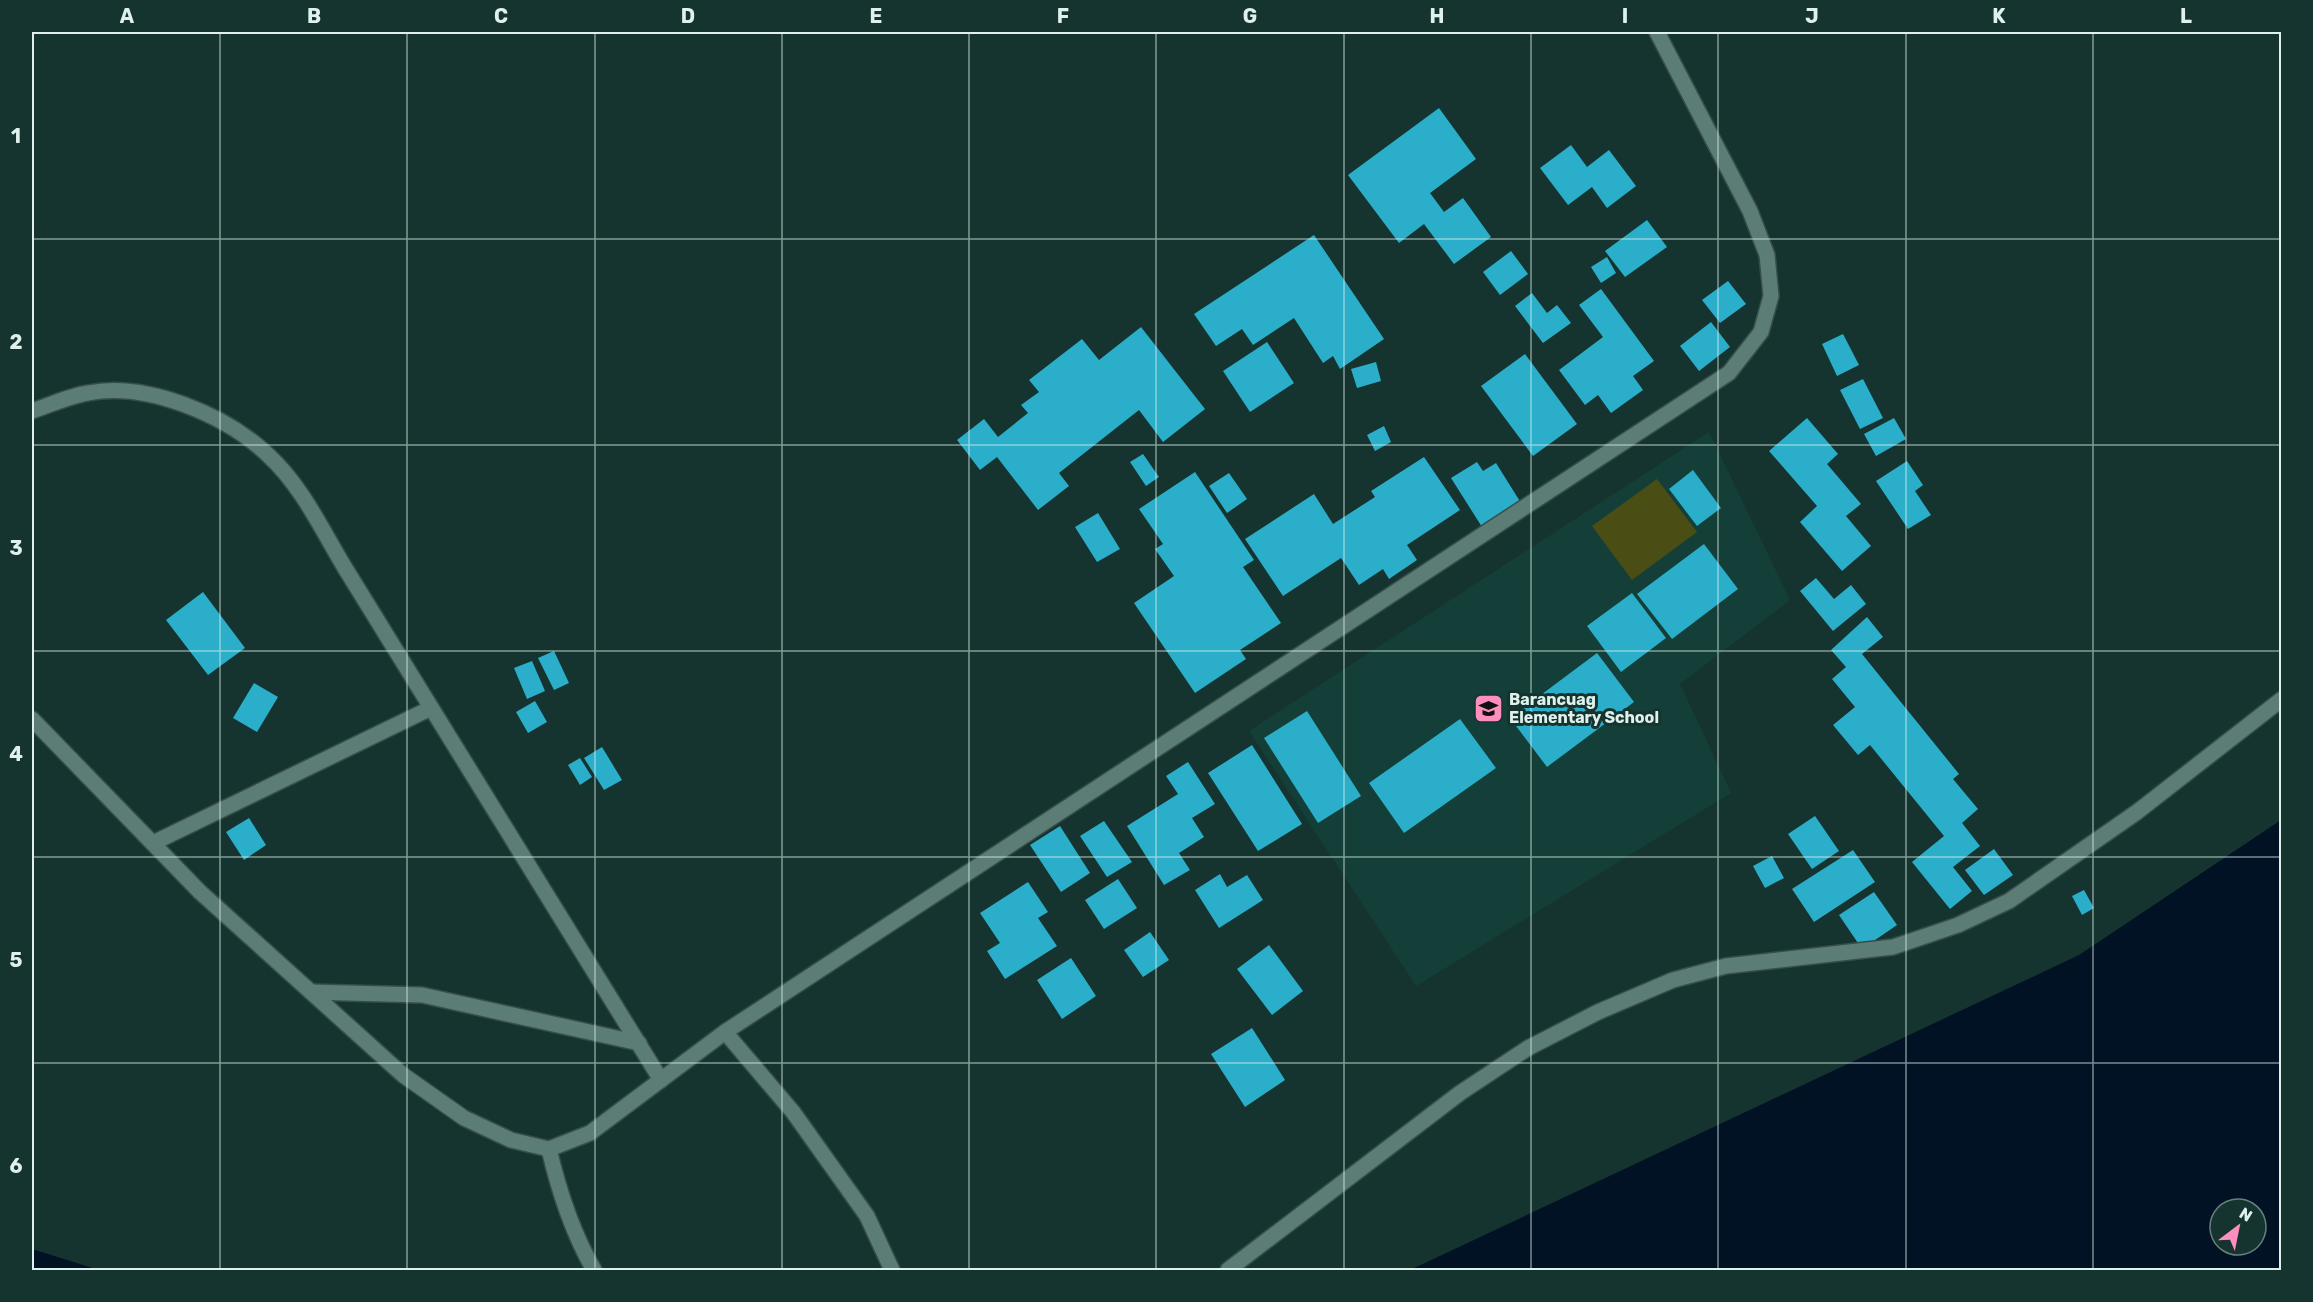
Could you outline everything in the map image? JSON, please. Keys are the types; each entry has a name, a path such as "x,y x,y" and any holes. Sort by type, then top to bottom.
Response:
{"street":[{"path":"32,719 200,892 403,1075 464,1118 511,1140 549,1149 590,1133 725,1032 1730,373 1761,332 1771,296 1767,255 1750,211 1657,32"},
{"path":"32,411 88,393 131,390 178,401 226,424 268,455 302,495 661,1080"},
{"path":"1228,1270 1460,1093 1528,1048 1598,1012 1673,980 1726,966 1893,947 1958,925 2009,902 2137,812 2282,699"},
{"path":"153,843 431,708"},
{"path":"311,992 422,995 639,1043"},
{"path":"725,1032 793,1112 867,1216 892,1270"},
{"path":"549,1149 559,1191 580,1246 594,1270"}],"shaded area":[{"name":"Barancuag Elementary School","path":"1709,432 1790,600 1680,684 1731,793 1416,986 1249,731"},
{"path":"1657,479 1697,532 1632,580 1592,526"}],"water":[{"path":"2281,820 2281,1270 1410,1270 2079,955"},
{"path":"32,1249 99,1270 32,1270"}],"building":[{"path":"1439,108 1476,159 1430,193 1444,212 1463,198 1491,237 1454,264 1424,224 1399,243 1348,175"},
{"path":"1571,145 1587,167 1609,150 1636,186 1607,208 1592,187 1568,205 1540,168"},
{"path":"1647,220 1667,247 1625,277 1605,251"},
{"path":"1314,235 1384,339 1340,369 1333,356 1323,363 1294,318 1253,345 1242,329 1216,346 1194,314"},
{"path":"1511,251 1528,274 1500,295 1483,272"},
{"path":"1607,257 1616,273 1601,283 1591,267"},
{"path":"1728,281 1746,304 1720,323 1702,300"},
{"path":"1601,289 1654,361 1633,376 1643,390 1611,413 1598,395 1585,405 1559,370 1603,337 1579,305"},
{"path":"1532,293 1547,313 1557,305 1571,323 1543,343 1515,306"},
{"path":"1711,322 1730,347 1699,371 1680,346"},
{"path":"1141,327 1205,409 1163,442 1139,410 1059,473 1069,486 1038,510 997,457 980,470 957,440 984,419 998,437 1028,413 1021,405 1039,392 1029,380 1082,339 1099,360"},
{"path":"1843,334 1859,365 1837,376 1822,344"},
{"path":"1267,342 1294,383 1250,412 1223,371"},
{"path":"1525,354 1577,424 1533,456 1481,386"},
{"path":"1376,362 1381,381 1357,388 1351,369"},
{"path":"1863,379 1883,418 1860,429 1840,390"},
{"path":"1807,418 1838,454 1827,464 1861,504 1846,516 1871,546 1842,571 1800,522 1817,506 1769,451"},
{"path":"1894,418 1906,439 1876,456 1864,434"},
{"path":"1384,426 1391,442 1375,451 1367,435"},
{"path":"1143,454 1159,477 1146,486 1130,462"},
{"path":"1424,457 1460,510 1407,545 1417,560 1389,579 1383,569 1359,585 1341,558 1283,596 1245,539 1314,494 1333,524 1375,497 1371,491"},
{"path":"1907,461 1923,485 1915,491 1931,515 1908,529 1876,481"},
{"path":"1477,462 1483,471 1496,463 1521,503 1482,527 1451,478"},
{"path":"1693,470 1721,508 1697,526 1669,489"},
{"path":"1195,472 1254,560 1243,567 1281,623 1240,650 1246,659 1195,693 1134,603 1174,576 1155,549 1163,544 1139,509"},
{"path":"1229,473 1247,499 1227,513 1209,486"},
{"path":"1098,513 1120,549 1097,562 1075,527"},
{"path":"1704,544 1738,589 1672,639 1637,594"},
{"path":"1816,578 1834,599 1851,585 1866,604 1833,631 1800,591"},
{"path":"203,592 245,648 208,675 166,620"},
{"path":"1632,593 1666,638 1621,672 1587,626"},
{"path":"1867,617 1883,637 1862,654 1959,774 1953,779 1978,809 1962,823 1980,846 1953,867 1972,891 1950,909 1912,862 1944,836 1870,745 1858,755 1833,725 1855,707 1832,679 1846,667 1831,650"},
{"path":"554,651 569,683 554,690 538,658"},
{"path":"1597,653 1634,702 1547,767 1510,718"},
{"path":"532,661 545,691 527,699 514,668"},
{"path":"254,683 278,697 257,732 233,718"},
{"path":"535,701 547,722 528,733 516,712"},
{"path":"1307,711 1361,796 1318,823 1264,738"},
{"path":"1460,719 1496,768 1404,833 1369,783"},
{"path":"1252,745 1302,824 1258,851 1208,773"},
{"path":"602,747 622,780 604,790 584,758"},
{"path":"580,758 592,777 580,785 568,765"},
{"path":"1188,762 1215,804 1192,818 1204,837 1179,853 1190,870 1164,885 1127,826 1178,794 1166,776"},
{"path":"1815,816 1839,851 1812,869 1788,834"},
{"path":"249,818 266,845 244,860 226,832"},
{"path":"1104,821 1132,862 1107,877 1080,836"},
{"path":"1060,826 1090,873 1061,892 1030,845"},
{"path":"1994,849 2013,875 1984,895 1965,870"},
{"path":"1853,850 1875,882 1814,922 1792,889"},
{"path":"1772,856 1784,878 1765,888 1753,866"},
{"path":"1220,874 1227,887 1247,875 1263,900 1219,928 1195,890"},
{"path":"1118,879 1137,908 1104,929 1085,900"},
{"path":"1028,882 1048,912 1038,918 1057,946 1005,979 987,951 1000,943 980,913"},
{"path":"2084,890 2094,908 2082,915 2072,896"},
{"path":"1874,892 1897,925 1862,949 1839,915"},
{"path":"1150,932 1169,960 1143,977 1124,950"},
{"path":"1269,945 1303,991 1272,1015 1237,969"},
{"path":"1071,958 1096,996 1062,1019 1037,980"},
{"path":"1252,1028 1285,1080 1245,1107 1211,1054"}],"place":[{"name":"Barancuag Elementary School","path":"1488,708"}]}
